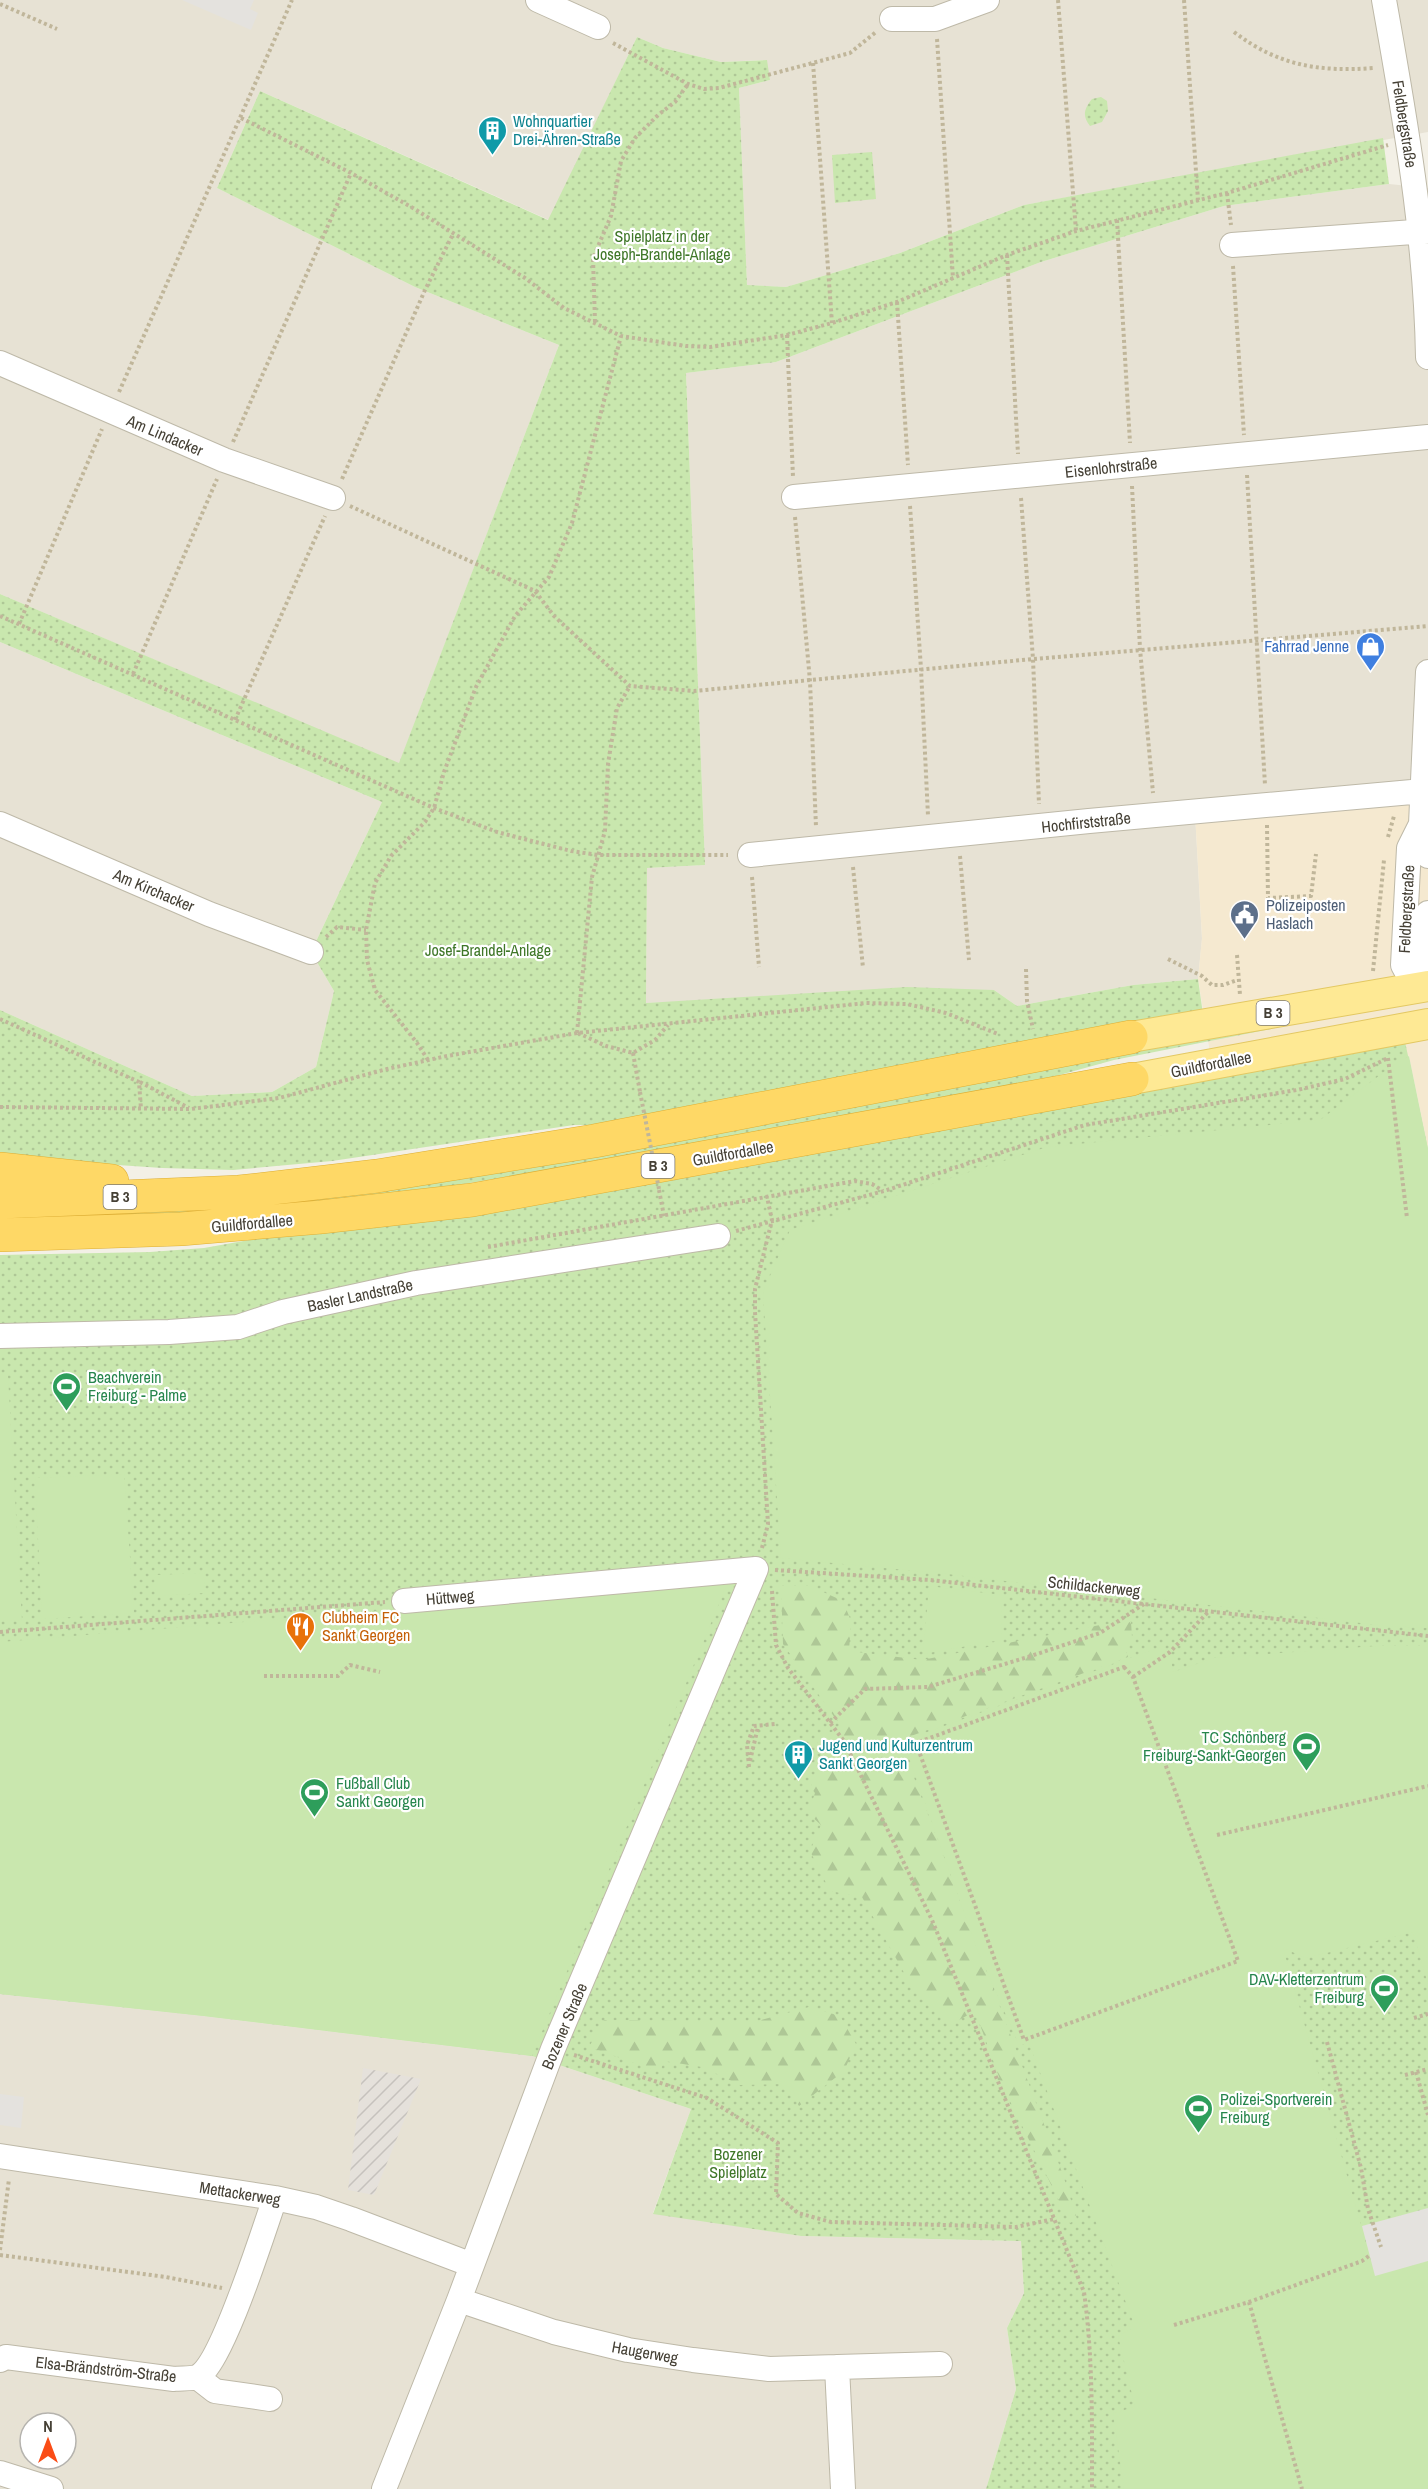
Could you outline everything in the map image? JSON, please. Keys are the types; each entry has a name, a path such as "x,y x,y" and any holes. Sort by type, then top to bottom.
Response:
{"highway":[{"name":"Guildfordallee","path":"0,1202 239,1192 377,1176 594,1141 1131,1037"},
{"name":"Guildfordallee","path":"0,1235 181,1229 321,1217 472,1200 1132,1079"},
{"path":"0,1168 77,1178 239,1192"}],"main road":[{"path":"1422,988 1426,1024"},
{"name":"Guildfordallee","path":"1131,1037 1422,988"},
{"name":"Guildfordallee","path":"1132,1079 1426,1024"}],"street":[{"path":"538,0 598,27"},
{"path":"892,19 935,19 987,0"},
{"name":"Feldbergstraße","path":"1384,0 1423,231 1428,357"},
{"path":"1232,245 1423,231"},
{"name":"Am Lindacker","path":"0,363 224,460 333,498"},
{"name":"Eisenlohrstraße","path":"794,497 1428,437"},
{"name":"Feldbergstraße","path":"1428,672 1421,825 1428,856"},
{"name":"Hochfirststraße","path":"750,855 1266,804 1423,791"},
{"name":"Am Kirchacker","path":"0,824 209,914 311,952"},
{"name":"Feldbergstraße","path":"1421,825 1409,849 1403,965 1422,988"},
{"name":"Feldbergstraße","path":"1422,988 1428,913"},
{"name":"Basler Landstraße","path":"0,1336 169,1332 238,1327 283,1312 416,1283 718,1236"},
{"name":"Hüttweg","path":"404,1601 767,1573"},
{"name":"Bozener Straße","path":"384,2489 459,2300 553,2049 767,1573"},
{"name":"Mettackerweg","path":"6,2157 275,2198 325,2210 472,2265"},
{"name":"Elsa-Brändström-Straße","path":"0,2360 6,2357 174,2379 197,2377 212,2361 242,2292 275,2198"},
{"name":"Haugerweg","path":"459,2300 554,2332 628,2350 769,2369 940,2364"},
{"path":"837,2367 843,2489"},
{"path":"197,2377 215,2391 270,2399"},
{"path":"0,2473 51,2489"}],"path":[{"path":"19,624 110,411 292,0"},
{"path":"1058,0 1076,231"},
{"path":"1184,0 1198,200"},
{"path":"0,4 57,29"},
{"path":"598,27 614,43 688,84 704,89 719,88 850,53 892,19"},
{"path":"935,19 953,278"},
{"path":"1234,32 1251,45 1277,58 1308,67 1336,70 1395,65"},
{"path":"813,63 832,323"},
{"path":"595,322 593,258 611,216 621,161 635,138 675,102 688,84"},
{"path":"241,118 351,173 413,208 525,278 564,308 621,336 686,346 710,347 787,335 832,323 897,302 1007,255 1076,231 1227,193 1384,145 1408,145"},
{"path":"133,674 224,460 351,173"},
{"path":"1227,193 1257,640 1266,804 1268,897 1311,896 1316,854"},
{"path":"1117,220 1140,649 1155,815"},
{"path":"1007,255 1019,476 1033,659 1040,826"},
{"path":"897,302 921,669 929,837"},
{"path":"787,335 794,497 810,681 817,849"},
{"path":"428,1060 375,990 367,960 366,930 375,883 391,856 425,822 434,808 444,772 476,687 515,616 549,577 572,523 621,336"},
{"path":"333,498 535,591 554,616 630,686 694,691 1140,649 1428,626"},
{"path":"0,616 434,808 497,832 571,851 598,855 750,855 759,967"},
{"path":"577,1033 592,877 605,831 608,764 617,708 630,686"},
{"path":"958,834 969,960"},
{"path":"851,845 863,968"},
{"path":"311,952 337,927 366,930"},
{"path":"1237,955 1240,999"},
{"path":"1168,959 1202,976 1212,986 1223,986 1237,980"},
{"path":"1026,969 1028,1001 1034,1036"},
{"path":"0,1107 191,1109 279,1098 428,1060 500,1045 577,1033 866,1003 907,1004 945,1013 998,1035 1007,1035"},
{"path":"0,1019 140,1082 191,1109"},
{"path":"577,1033 606,1046 633,1053 655,1040 668,1025"},
{"path":"633,1053 664,1216 855,1181 872,1184 884,1191"},
{"path":"718,1236 884,1191 1085,1125 1297,1090 1345,1079 1388,1059 1407,1218"},
{"path":"140,1082 141,1109"},
{"path":"767,1197 772,1220 755,1289 768,1524 767,1573"},
{"name":"Schildackerweg","path":"767,1573 930,1580 1428,1636"},
{"path":"772,1588 776,1645 788,1668 844,1741 932,1920 1084,2292 1092,2407 1092,2489"},
{"name":"Hüttweg","path":"0,1632 404,1601"},
{"path":"830,1723 865,1689 928,1688 1100,1633 1145,1604"},
{"path":"1133,1677 1170,1652 1210,1611"},
{"path":"264,1676 338,1676 350,1665 380,1672"},
{"path":"1124,1667 1133,1677 1238,1961 1024,2040 916,1743 1124,1667"},
{"path":"758,1727 752,1743 749,1767 748,1740 754,1726 775,1724"},
{"path":"1216,1835 1428,1786"},
{"path":"1414,2018 1428,2014"},
{"path":"1327,2042 1361,2168 1368,2209 1381,2247"},
{"path":"553,2049 707,2098 778,2143 776,2194 798,2213 831,2222 1016,2227 1054,2219"},
{"path":"1405,2075 1428,2069"},
{"path":"1416,2072 1428,2115"},
{"path":"6,2157 0,2252 166,2277 242,2292"},
{"path":"1174,2325 1250,2302 1362,2262 1370,2255"},
{"path":"1250,2302 1302,2489"}],"shaded area":[{"path":"0,0 1428,0 1428,132 1024,205 900,253 786,287 747,285 739,88 770,80 766,60 721,62 663,48 637,37 549,220 260,91 217,188 415,287 559,345 399,764 0,594"},
{"path":"182,0 254,0 250,9 258,13 251,30"},
{"path":"1389,184 1428,188 1428,734 1426,792 1195,813 1202,939 1198,979 1133,985 1017,1006 994,990 646,1003 647,868 705,865 686,373 776,362 1041,262 1224,206"},
{"path":"0,642 382,802 311,952 334,991 316,1067 272,1092 192,1096 0,1010"},
{"path":"1428,734 1428,1149 1409,1056 1213,1071 1198,979 1202,938 1195,813 1425,792"},
{"path":"0,1994 532,2056 691,2109 653,2213 801,2236 1021,2241 1024,2293 1007,2328 1016,2389 986,2489 0,2489"},
{"path":"363,2068 421,2079 374,2195 348,2190"},
{"path":"0,2094 24,2097 21,2128 0,2125"},
{"path":"1428,2208 1428,2261 1375,2276 1362,2226"}],"green space":[{"name":"Josef-Brandel-Anlage","path":"637,37 663,48 721,62 767,60 770,80 739,88 747,285 786,287 900,253 1024,205 1383,138 1389,184 1224,206 1041,262 776,362 686,373 705,865 647,868 646,1003 907,987 994,990 1017,1006 1133,985 1198,979 1203,1014 624,1125 574,1125 332,1161 233,1170 162,1168 0,1157 0,1010 192,1096 272,1092 316,1067 334,991 311,952 382,802 0,642 0,594 399,763 559,345 415,287 217,188 260,91 548,220"},
{"path":"1101,97 1107,101 1108,111 1102,122 1090,126 1085,116 1087,106 1092,99"},
{"path":"872,152 876,199 835,203 832,155"},
{"path":"1371,1009 1114,1060 1045,1079 659,1151 452,1186 208,1214 0,1223 0,1213 899,1094"},
{"name":"Bozener Spielplatz","path":"1404,1037 1428,1149 1428,2489 986,2489 1016,2389 1007,2328 1024,2293 1021,2241 801,2236 653,2214 691,2109 532,2056 0,1994 0,1255 150,1252 204,1248"},
{"path":"1409,1056 1428,1149 1428,1628 1386,1626 947,1574 781,1558 763,1292 790,1230 1047,1147 1320,1120"},
{"path":"0,1376 8,1376 22,1620 0,1621"},
{"path":"124,1474 134,1613 42,1619 35,1478"},
{"path":"204,1573 205,1593 156,1596 154,1575"},
{"name":"Fußball Club Sankt Georgen","path":"728,1582 532,2056 0,1994 0,1642"},
{"path":"781,1586 810,1586 843,1601 851,1621 849,1651 922,1660 1100,1625 1131,1622 1132,1637 1126,1651 1128,1657 900,1740 1063,2175 1077,2219 1070,2223 1002,2085 975,2011 952,2024 913,1989 862,1897 830,1891 810,1851 821,1825 808,1813 815,1793 811,1788 813,1776 817,1771 816,1766 821,1763 821,1753 816,1747 818,1737 842,1728 783,1644"},
{"path":"929,1586 1002,1595 1001,1640 923,1654"},
{"path":"1163,1646 1170,1652 1173,1672 1214,1658 1376,1646 1428,1646 1428,1984 1413,1932 1306,1958 1283,1948 1375,2275 1428,2261 1428,2489 1124,2489 1113,2413 1135,2407 1118,2336 1135,2327 1029,2043 1019,2045 977,1949 903,1741"},
{"path":"809,2007 840,2016 856,2044 844,2071 799,2106 786,2084 740,2085 702,2067 664,2061 660,2072 589,2047 604,2020 754,2022"}],"place":[{"name":"Wohnquartier Drei-Ähren-Straße","path":"492,156"},
{"name":"Fahrrad Jenne","path":"1370,672"},
{"name":"Polizeiposten Haslach","path":"1245,940"},
{"name":"Beachverein Freiburg - Palme","path":"67,1412"},
{"name":"Clubheim FC Sankt Georgen","path":"301,1652"},
{"name":"TC Schönberg Freiburg-Sankt-Georgen","path":"1307,1772"},
{"name":"Jugend und Kulturzentrum Sankt Georgen","path":"798,1780"},
{"name":"Fußball Club Sankt Georgen","path":"315,1818"},
{"name":"DAV-Kletterzentrum Freiburg","path":"1385,2014"},
{"name":"Polizei-Sportverein Freiburg","path":"1199,2134"}],"park label":[{"name":"Spielplatz in der Joseph-Brandel-Anlage","path":"662,245"}]}
